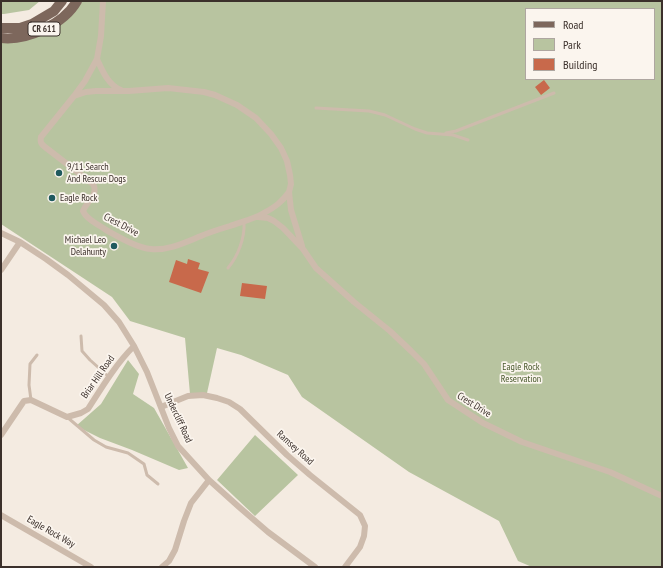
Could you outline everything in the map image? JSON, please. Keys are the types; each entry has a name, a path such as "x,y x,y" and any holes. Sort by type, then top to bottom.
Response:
{"main road":[{"name":"CR 611","path":"1,28 20,28 32,24 54,10 62,1"},
{"name":"CR 611","path":"1,38 20,37 49,27 65,15 77,1"}],"street":[{"name":"Crest Drive","path":"74,96 91,91 129,91 158,88 187,89 215,95 237,105 256,118 271,134 281,148 287,161 291,184 289,192 283,201 258,217 160,249 145,248 128,241 106,229 84,214 83,211 85,206 96,191 95,187 41,144 40,140 85,81 97,59 101,36 103,1"},
{"path":"97,59 108,80 118,89 123,90"},
{"name":"Crest Drive","path":"289,192 291,210 303,249 308,258 319,271 411,350 424,364 448,400 483,423 522,442 610,472 662,496"},
{"name":"Crest Drive","path":"258,217 263,217 274,221 283,228 303,249"},
{"name":"Undercliff Road","path":"1,233 20,242 46,259 104,305 119,322 134,346 147,372 169,428 178,446 209,480 239,507 268,532 314,567"},
{"path":"1,270 20,242"},
{"name":"Briar Hill Road","path":"67,417 81,413 88,409 109,377 134,346"},
{"name":"Ramsey Road","path":"161,407 188,396 203,395 229,402 240,409 287,456 360,515 365,526 364,536 360,547 345,567"},
{"path":"1,436 24,400 30,400 67,417"},
{"path":"162,567 169,561 175,550 191,503 209,480"},
{"name":"Eagle Rock Way","path":"1,514 91,567"}],"lane":[{"path":"443,134 554,93"},
{"path":"316,108 369,111 385,115 427,133 453,135 468,140"},
{"path":"228,268 238,253 245,228 244,221"},
{"path":"81,336 82,351 109,377"},
{"path":"30,400 30,364 37,355"},
{"path":"67,417 94,440 106,447 128,453 144,464 147,475 158,484"}],"green space":[{"path":"1,1 40,1 29,10 1,14"},
{"name":"Eagle Rock Reservation","path":"73,1 662,1 662,567 532,567 518,561 499,521 409,472 302,397 288,375 241,355 217,348 207,393 190,394 185,338 130,321 112,297 1,224 1,37 57,22"},
{"path":"128,360 139,374 133,394 154,408 188,468 179,470 100,438 76,426 101,404"},
{"path":"255,435 298,475 255,516 217,480"}],"building":[{"path":"544,80 550,88 541,95 535,87"},
{"path":"188,259 200,263 198,269 209,272 201,293 169,282 176,260 187,264"},
{"path":"242,283 267,286 265,299 240,296"}],"place":[{"name":"9/11 Search And Rescue Dogs","path":"59,173"},
{"name":"Eagle Rock","path":"52,198"},
{"name":"Michael Leo Delahunty","path":"114,246"}]}
